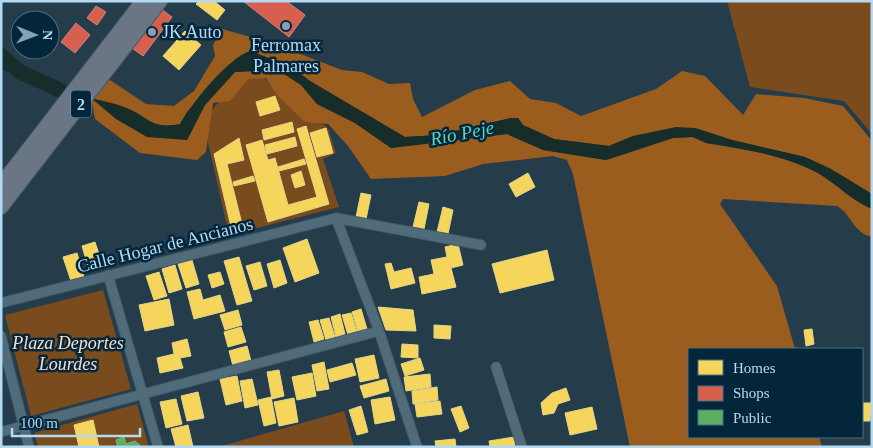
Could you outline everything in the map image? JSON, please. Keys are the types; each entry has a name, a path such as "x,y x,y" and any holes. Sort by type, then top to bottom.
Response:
{"highway":[{"name":"2","path":"1,185 140,6 160,1"},
{"name":"2","path":"1,207 140,6"}],"street":[{"path":"336,218 481,245"},
{"path":"336,218 379,331 417,447"},
{"name":"Calle Hogar de Ancianos","path":"1,303 336,218"},
{"path":"108,275 158,447"},
{"path":"1,432 379,331"},
{"path":"1,336 29,447"},
{"path":"496,367 522,447"}],"green space":[{"path":"727,1 872,1 872,134 844,101 750,87"},
{"path":"250,67 328,128 336,153 323,159 339,207 229,235 203,120"},
{"name":"Plaza Deportes Lourdes","path":"103,290 131,389 31,416 5,315"},
{"path":"137,404 149,447 38,447 34,433"},
{"path":"344,411 354,447 218,447"}],"shaded area":[{"path":"222,29 272,43 342,70 362,72 389,84 410,83 413,99 422,117 475,90 510,81 530,99 556,103 581,116 656,89 682,71 705,76 743,115 756,94 804,98 843,106 872,141 872,194 831,169 805,157 732,140 695,128 633,136 609,146 554,139 523,125 518,118 511,118 438,135 405,137 310,81 290,66 250,51 187,112 180,124 155,124 126,108 92,99 187,140 205,105 235,72 278,70 301,85 317,104 355,123 391,148 507,134 543,150 606,160 673,138 693,137 706,143 778,157 818,173 858,202 872,209 872,237 861,232 837,206 723,199 720,204 777,286 795,348 688,348 688,438 819,438 822,447 630,447 573,174 567,160 553,156 483,164 445,176 371,179 348,146 328,124 305,122 277,95 266,78 248,79 230,101 213,103 206,152 197,160 140,153 95,119 91,98 99,87 110,80 146,104 174,106 194,91 215,56 213,45"}],"water":[{"path":"1,51 10,60 29,73 44,77 50,87 39,85 1,69"},
{"path":"250,51 290,66 310,81 405,137 438,135 511,118 518,118 523,125 554,139 609,146 633,136 676,127 695,128 732,140 805,157 831,169 872,194 872,209 858,202 825,177 805,167 778,157 706,143 693,137 673,138 606,160 543,150 507,134 391,148 355,123 317,104 301,85 278,70 235,72 205,105 187,140 147,137 116,119 91,98 125,107 158,124 180,124 211,82 231,62"}],"building: Homes":[{"path":"199,1 214,1 225,10 217,20 196,4"},
{"path":"185,31 201,45 179,70 163,56"},
{"path":"275,96 280,110 260,116 256,102"},
{"path":"292,122 294,132 264,140 262,130"},
{"path":"306,126 329,204 268,222 246,145 262,140 268,160 275,158 288,205 317,197 297,129"},
{"path":"326,128 333,153 317,157 310,133"},
{"path":"295,137 297,146 267,154 265,145"},
{"path":"239,138 244,160 227,164 243,228 232,231 214,154"},
{"path":"304,159 306,164 279,171 278,167"},
{"path":"301,171 305,185 295,188 291,175"},
{"path":"528,173 535,187 516,197 509,184"},
{"path":"253,176 255,181 234,186 233,182"},
{"path":"361,193 371,195 366,219 356,217"},
{"path":"419,202 429,204 424,229 413,227"},
{"path":"443,207 453,210 448,234 437,232"},
{"path":"307,239 319,273 295,282 283,248"},
{"path":"95,242 103,266 89,270 82,246"},
{"path":"458,244 463,265 451,268 456,287 422,294 419,277 434,274 431,260 447,257 445,247"},
{"path":"547,250 554,280 500,293 492,264"},
{"path":"77,253 84,277 71,281 63,257"},
{"path":"239,257 252,301 237,305 224,261"},
{"path":"192,260 199,284 186,288 178,264"},
{"path":"280,260 287,283 274,288 267,264"},
{"path":"260,262 267,286 254,290 246,266"},
{"path":"391,263 394,272 411,268 415,283 391,289 385,264"},
{"path":"175,265 182,289 169,293 162,269"},
{"path":"159,272 167,296 154,300 146,276"},
{"path":"220,272 224,284 212,288 208,275"},
{"path":"200,289 203,300 220,295 225,311 194,319 187,292"},
{"path":"169,299 174,325 145,331 139,305"},
{"path":"378,307 413,310 416,331 386,330"},
{"path":"361,309 367,329 358,332 352,312"},
{"path":"238,310 242,325 225,330 220,315"},
{"path":"351,313 357,332 348,335 342,315"},
{"path":"340,314 345,334 336,337 331,317"},
{"path":"329,318 335,337 326,340 320,320"},
{"path":"318,320 324,339 314,342 309,322"},
{"path":"434,325 451,326 450,339 434,338"},
{"path":"241,327 246,342 228,347 224,332"},
{"path":"812,329 814,344 806,346 804,330"},
{"path":"187,339 191,356 180,358 183,368 160,373 157,358 174,354 172,343"},
{"path":"402,344 418,345 418,358 401,357"},
{"path":"247,346 251,361 233,366 229,351"},
{"path":"374,355 379,378 360,382 355,359"},
{"path":"420,358 424,370 405,376 401,364"},
{"path":"324,362 329,389 317,391 312,365"},
{"path":"352,363 356,375 330,382 327,370"},
{"path":"279,370 284,396 272,399 267,372"},
{"path":"312,373 316,396 297,400 292,377"},
{"path":"430,374 431,387 406,391 404,377"},
{"path":"237,376 242,401 226,405 220,379"},
{"path":"252,379 258,405 245,408 240,381"},
{"path":"386,379 389,391 364,398 360,386"},
{"path":"437,387 438,400 413,404 412,391"},
{"path":"566,388 570,400 558,404 554,413 543,415 541,403 552,393"},
{"path":"198,392 204,418 187,421 181,396"},
{"path":"271,397 276,423 264,426 258,400"},
{"path":"390,397 395,420 375,424 371,400"},
{"path":"294,398 298,422 279,426 274,402"},
{"path":"176,399 182,424 166,428 160,402"},
{"path":"440,401 442,414 417,417 415,404"},
{"path":"863,403 871,403 870,421 863,421"},
{"path":"361,406 368,432 357,435 349,410"},
{"path":"461,406 469,428 460,432 451,409"},
{"path":"592,407 597,429 570,435 565,413"},
{"path":"93,420 99,447 79,447 74,425"},
{"path":"188,425 193,447 176,447 171,429"},
{"path":"514,437 515,447 490,447 489,441"},
{"path":"455,439 456,447 436,447 435,441"}],"building: Shops":[{"name":"Ferromax Palmares","path":"243,1 286,1 305,15 289,37"},
{"path":"96,6 106,12 97,25 87,18"},
{"name":"JK Auto","path":"161,9 172,17 143,56 132,48"},
{"path":"76,23 90,35 75,53 61,42"}],"building: Public":[{"path":"124,437 126,444 135,441 142,447 118,447 116,440"}],"waterway":[{"name":"Río Peje","path":"1,55 20,72 60,90"}],"place":[{"name":"Ferromax Palmares","path":"286,26"},
{"name":"JK Auto","path":"152,32"}]}
